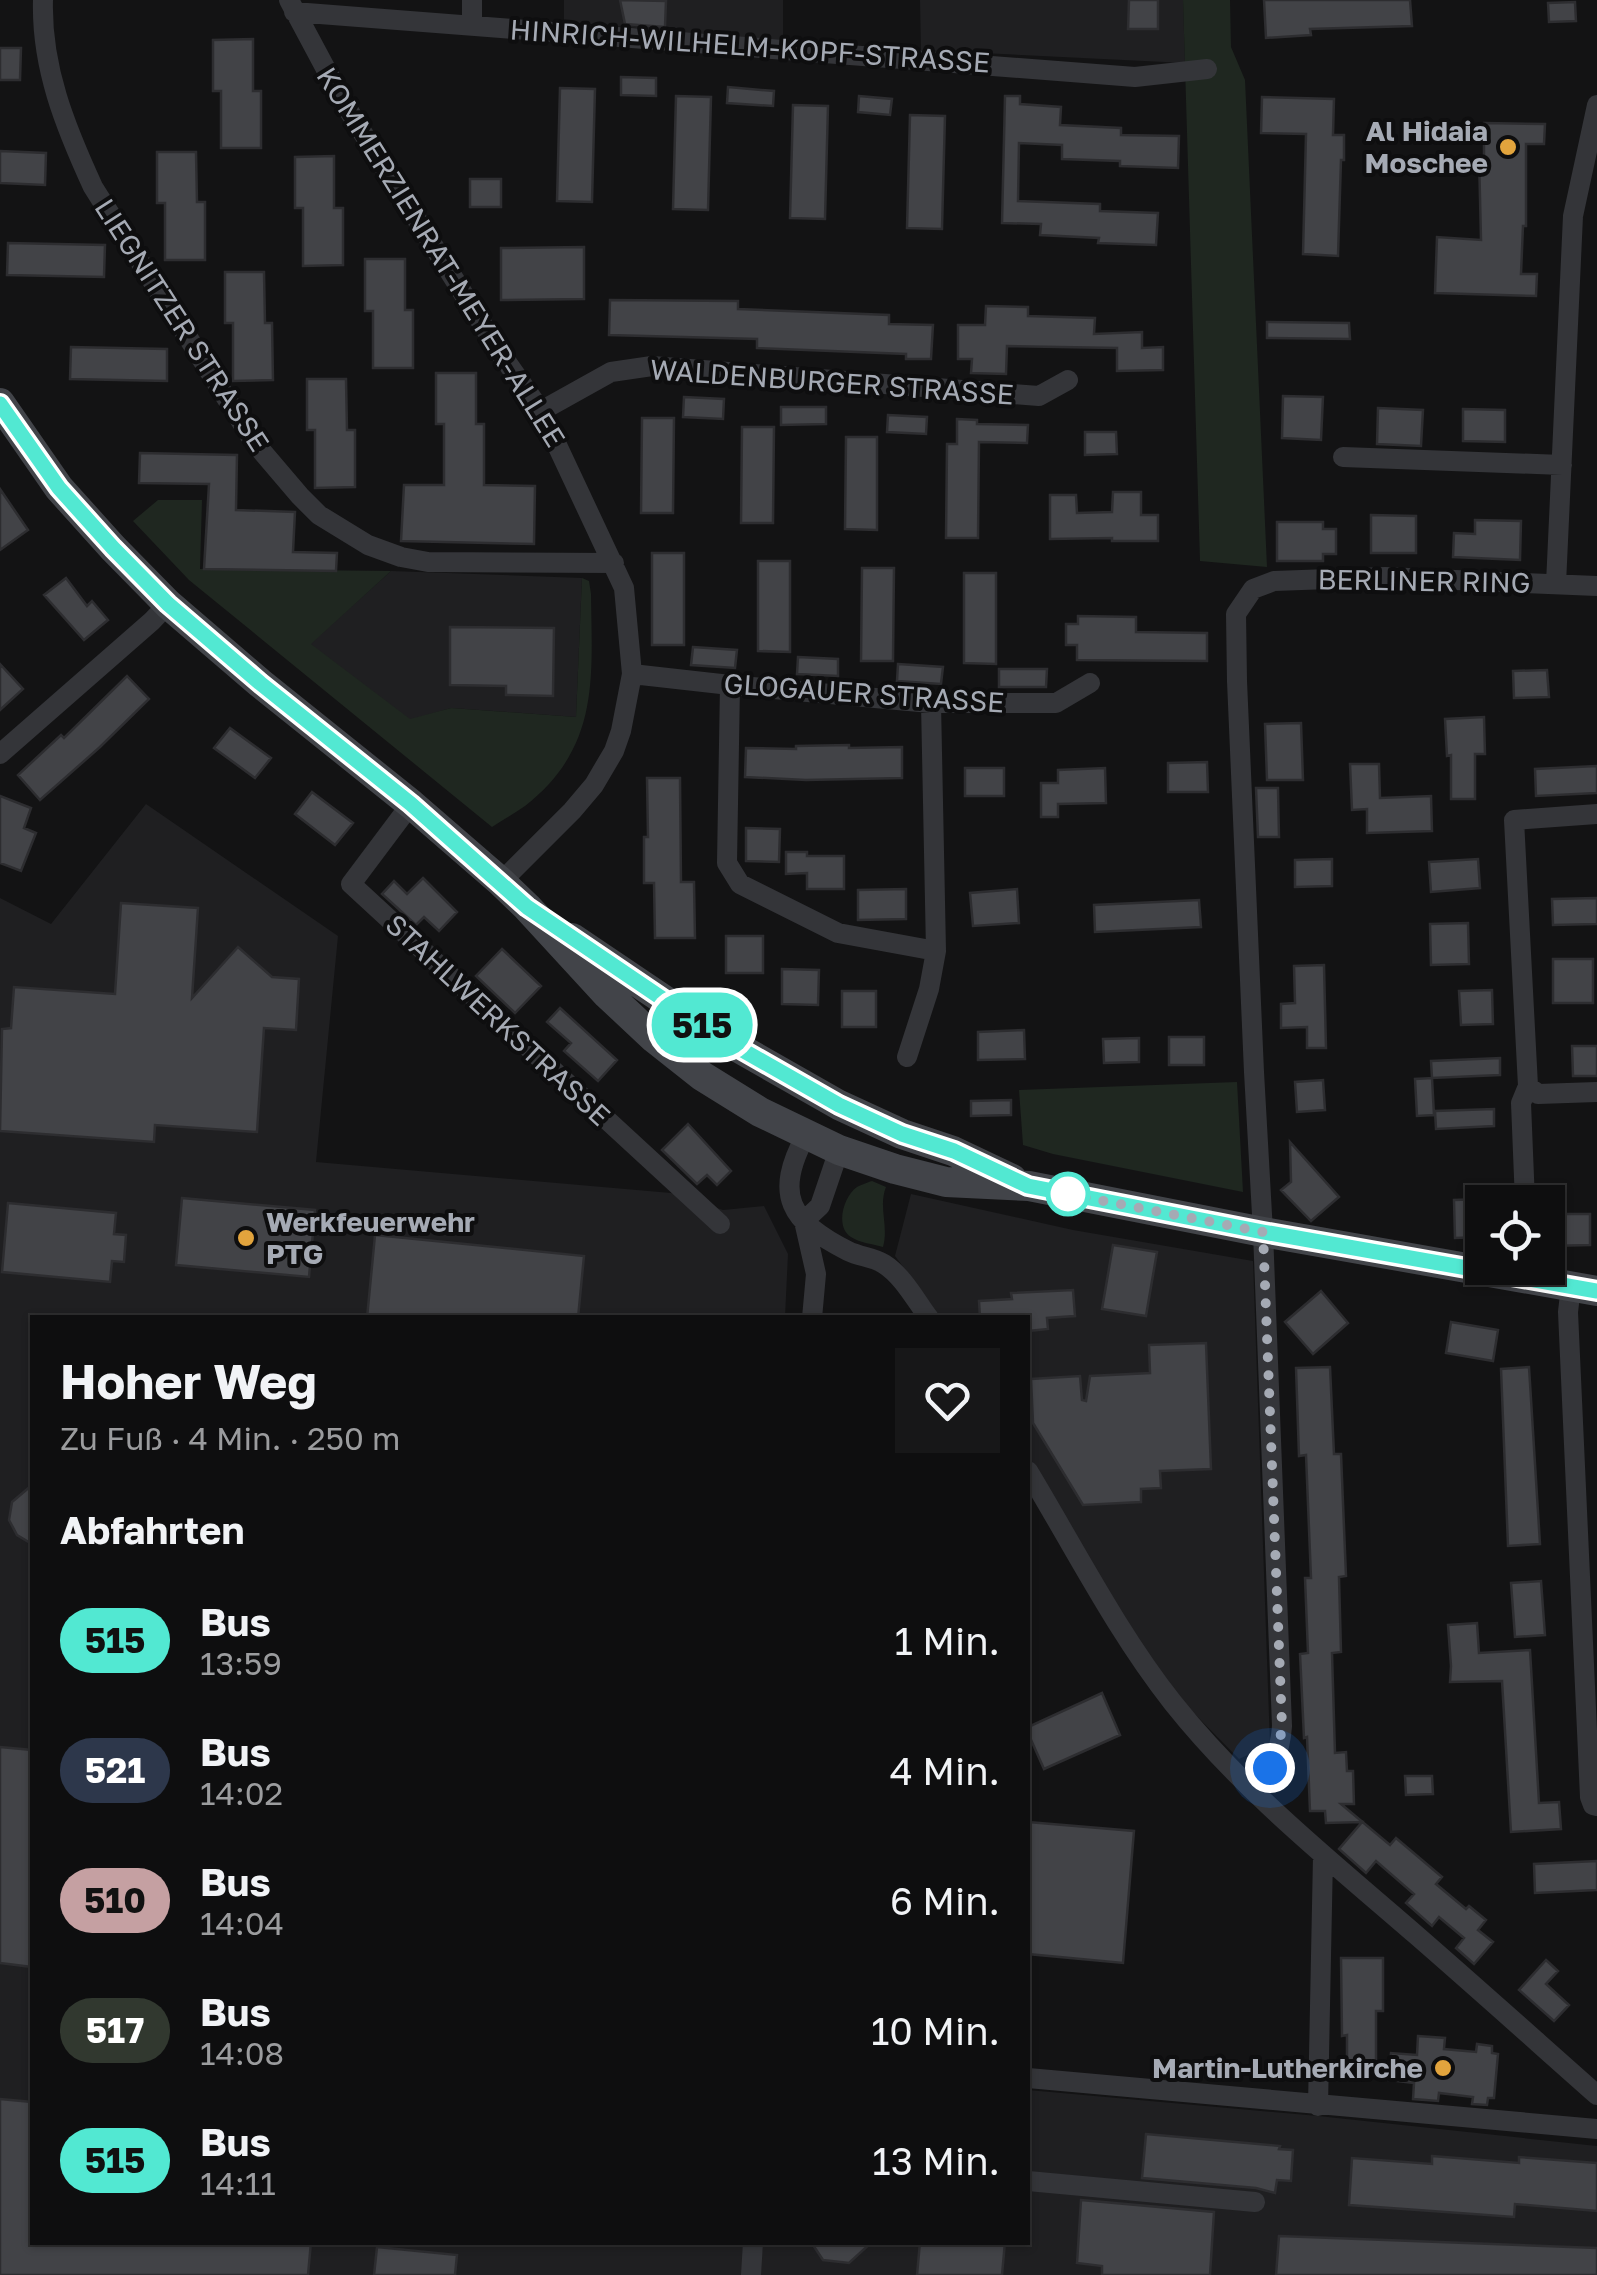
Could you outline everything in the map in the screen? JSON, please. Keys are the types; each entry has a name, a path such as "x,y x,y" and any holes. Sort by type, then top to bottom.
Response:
{"street":[{"name":"LIEGNITZER STRASSE","path":"43,0 48,74 93,187 254,442 320,515 368,544 428,562 614,563"},
{"path":"472,0 472,24"},
{"name":"KOMMERZIENRAT-MEYER-ALLEE","path":"291,6 344,104 541,411 614,563 626,598 632,674 621,731 604,770 572,811 501,882"},
{"name":"HINRICH-WILHELM-KOPF-STRASSE","path":"291,6 1135,76 1207,69"},
{"path":"1556,584 1573,216 1597,104"},
{"path":"1573,216 1597,216"},
{"name":"WALDENBURGER STRASSE","path":"541,411 611,372 652,366 1039,396 1068,380"},
{"path":"0,403 59,488 168,604 501,882 607,994 666,1048 760,1112 840,1150 946,1182 1028,1186 1263,1232 1465,1264"},
{"path":"1344,457 1562,465"},
{"name":"BERLINER RING","path":"1263,1232 1236,614 1254,589 1274,580 1385,577 1597,586"},
{"path":"0,754 168,604"},
{"name":"GLOGAUER STRASSE","path":"632,674 932,703 1056,704 1090,684"},
{"path":"730,685 727,863 740,884 838,933 936,951"},
{"path":"907,1058 929,989 936,951 932,703"},
{"name":"STAHLWERKSTRASSE","path":"411,804 350,884 720,1224"},
{"path":"1524,1185 1521,1103 1528,1086 1514,820 1597,814"},
{"path":"527,907 716,1035 839,1105 902,1134 954,1151 1028,1186"},
{"path":"1528,1086 1538,1094 1597,1092"},
{"path":"839,1105 806,1136 788,1177 790,1203 804,1221 850,1252 886,1265 928,1315"},
{"path":"804,1221 820,1206 840,1150 839,1105"},
{"path":"804,1221 816,1274 812,1315"},
{"path":"1251,1788 1278,1754 1282,1726 1263,1232"},
{"path":"1584,1289 1568,1312 1593,1802"},
{"path":"1030,1474 1108,1606 1172,1702 1218,1754 1323,1856 1597,2095"},
{"path":"1318,2106 1323,1856"},
{"path":"1030,2078 1597,2130"},
{"path":"1030,2181 1255,2202"},
{"path":"751,2275 753,2245"}],"shaded area":[{"path":"564,0 783,0 783,40 564,22"},
{"path":"920,0 1183,0 1185,63 921,50"},
{"path":"1183,0 1230,0 1231,47 1245,80 1267,567 1200,561"},
{"path":"158,500 202,500 200,569 391,571 311,644 410,719 451,708 576,717 582,578 589,581 590,683 579,735 567,760 525,806 492,827 189,580 133,521"},
{"path":"391,571 582,578 576,717 451,708 410,720 310,644"},
{"path":"146,804 338,936 316,1162 671,1193 723,1210 764,1206 788,1254 785,1315 30,1315 30,2245 1030,2245 1030,2090 1597,2146 1597,2275 0,2275 0,898 51,924"},
{"path":"1237,1082 1243,1192 1023,1145 1019,1090"},
{"path":"872,1181 886,1187 883,1247 855,1239 843,1226 848,1198 857,1187"},
{"path":"911,1194 1073,1230 1253,1261 1270,1745 1239,1759 1178,1697 1138,1642 1030,1458 1030,1315 939,1315 895,1256"}],"building":[{"path":"620,0 666,1 665,27 625,24"},
{"path":"1129,0 1158,0 1158,29 1128,29"},
{"path":"1264,0 1410,0 1412,26 1310,29 1311,35 1266,38"},
{"path":"1575,2 1576,21 1549,22 1548,3"},
{"path":"253,39 253,91 261,91 261,148 221,148 221,91 213,91 213,40"},
{"path":"0,48 21,48 20,80 0,80"},
{"path":"621,77 656,78 656,96 621,95"},
{"path":"728,87 774,91 773,106 727,103"},
{"path":"560,88 595,89 592,202 557,201"},
{"path":"676,96 711,97 708,210 673,209"},
{"path":"859,96 892,99 890,115 858,112"},
{"path":"1005,96 1020,96 1020,104 1061,107 1060,125 1121,128 1121,135 1179,136 1178,168 1062,159 1062,145 1019,143 1018,201 1100,204 1100,211 1158,213 1156,245 1040,235 1041,224 1002,223"},
{"path":"1262,97 1334,99 1333,135 1344,135 1338,256 1303,254 1306,134 1261,133"},
{"path":"793,105 828,106 825,219 790,218"},
{"path":"910,115 945,116 942,229 907,228"},
{"path":"1484,123 1545,124 1544,144 1526,144 1526,226 1521,274 1537,274 1536,296 1435,293 1437,237 1481,240 1479,156 1484,156"},
{"path":"0,151 46,153 45,185 0,183"},
{"path":"157,152 196,152 197,202 205,202 205,260 165,260 165,203 157,203"},
{"path":"334,156 334,208 343,208 343,265 303,266 303,208 295,208 295,157"},
{"path":"470,179 501,179 501,207 470,207"},
{"path":"8,243 105,245 104,277 7,275"},
{"path":"584,247 584,299 501,300 501,248"},
{"path":"365,259 405,259 405,310 413,310 413,368 373,368 373,311 365,311"},
{"path":"225,272 264,272 265,323 272,323 273,380 233,381 233,323 225,323"},
{"path":"610,300 738,301 738,309 889,315 889,324 933,325 931,359 906,359 906,354 757,348 757,339 609,335"},
{"path":"986,306 1028,307 1028,316 1095,318 1094,334 1142,332 1142,348 1163,347 1163,370 1117,371 1117,348 1007,346 1006,374 971,373 972,359 958,359 958,325 985,325"},
{"path":"1267,322 1349,323 1350,339 1267,338"},
{"path":"71,347 167,349 167,381 70,379"},
{"path":"436,373 476,373 476,424 484,424 484,485 535,486 534,544 401,541 404,485 444,485 444,424 436,424"},
{"path":"307,379 346,379 347,430 355,430 355,487 315,488 315,430 307,430"},
{"path":"1283,396 1323,397 1321,440 1282,438"},
{"path":"684,397 724,399 723,419 683,417"},
{"path":"781,407 826,407 826,424 781,425"},
{"path":"1378,408 1423,410 1421,446 1377,444"},
{"path":"1463,409 1505,410 1505,442 1463,441"},
{"path":"888,415 927,417 926,434 887,432"},
{"path":"642,418 674,418 673,513 641,513"},
{"path":"957,419 977,420 977,424 1028,425 1027,443 979,442 978,538 946,538 947,444 957,444"},
{"path":"742,427 774,427 773,523 741,523"},
{"path":"1085,432 1116,432 1117,454 1085,455"},
{"path":"846,437 877,437 877,530 845,529"},
{"path":"140,453 237,455 236,510 295,512 293,552 337,553 336,571 204,569 209,484 139,483"},
{"path":"0,489 28,530 0,550"},
{"path":"1113,492 1141,492 1141,515 1158,515 1158,541 1050,539 1050,495 1076,495 1077,513 1112,512"},
{"path":"1371,515 1416,516 1416,553 1371,553"},
{"path":"1475,520 1521,521 1520,560 1453,557 1454,533 1475,534"},
{"path":"1277,522 1323,522 1323,529 1336,529 1336,554 1323,554 1323,561 1277,561"},
{"path":"652,553 684,553 684,645 652,645"},
{"path":"758,561 790,561 790,652 758,651"},
{"path":"862,568 894,568 893,661 861,661"},
{"path":"964,573 996,573 996,664 964,663"},
{"path":"66,578 87,606 92,601 108,620 84,640 44,595"},
{"path":"1078,616 1136,617 1136,632 1207,633 1207,661 1077,660 1077,645 1066,645 1066,624 1078,624"},
{"path":"450,627 554,628 553,696 506,695 506,686 450,685"},
{"path":"693,647 737,650 735,668 691,665"},
{"path":"798,657 838,659 838,676 797,674"},
{"path":"0,664 23,689 0,710"},
{"path":"898,664 943,667 941,684 897,681"},
{"path":"999,669 1047,669 1046,687 999,687"},
{"path":"1547,670 1549,697 1514,698 1513,671"},
{"path":"127,676 149,699 40,800 18,775 61,735 64,738"},
{"path":"1484,717 1485,754 1475,754 1475,799 1451,799 1451,755 1447,756 1445,719"},
{"path":"1301,723 1303,780 1267,780 1265,724"},
{"path":"230,728 271,758 255,778 214,748"},
{"path":"902,747 902,778 745,777 746,748"},
{"path":"1207,762 1208,792 1168,792 1168,763"},
{"path":"1350,764 1379,764 1380,798 1431,796 1432,831 1367,833 1367,809 1352,810"},
{"path":"1597,766 1597,793 1536,796 1535,769"},
{"path":"965,768 1004,768 1004,796 965,796"},
{"path":"1105,768 1106,803 1058,804 1058,817 1041,817 1041,783 1058,783 1058,770"},
{"path":"647,778 680,778 681,882 694,882 695,938 655,938 654,883 644,883"},
{"path":"1256,788 1278,788 1279,837 1258,837"},
{"path":"312,792 353,823 335,845 295,814"},
{"path":"0,796 31,808 24,828 36,833 21,871 0,863"},
{"path":"746,828 780,829 779,862 746,861"},
{"path":"786,852 844,856 844,889 807,889 807,873 786,874"},
{"path":"1332,859 1332,886 1295,887 1295,860"},
{"path":"1478,859 1480,888 1431,892 1429,862"},
{"path":"423,878 457,912 439,931 424,917 416,925 382,894 394,881 407,894"},
{"path":"906,889 906,919 858,920 858,890"},
{"path":"1017,889 1019,923 973,926 970,893"},
{"path":"1597,898 1597,924 1553,925 1552,899"},
{"path":"1199,900 1201,927 1095,932 1094,905"},
{"path":"121,903 198,908 192,998 238,947 272,977 299,979 296,1030 264,1028 257,1132 155,1125 154,1142 0,1131 2,1029 11,1028 14,987 115,994"},
{"path":"1468,923 1469,964 1431,965 1430,924"},
{"path":"726,936 763,936 763,973 726,973"},
{"path":"502,949 541,986 515,1013 476,976"},
{"path":"1553,959 1593,959 1593,1003 1553,1003"},
{"path":"1324,965 1326,1048 1307,1048 1307,1027 1281,1028 1281,1004 1295,1003 1294,966"},
{"path":"782,969 819,970 818,1005 782,1004"},
{"path":"1492,990 1493,1024 1461,1025 1459,991"},
{"path":"842,991 876,991 876,1027 842,1027"},
{"path":"560,1008 617,1060 598,1081 564,1051 571,1043 547,1022"},
{"path":"1024,1030 1025,1059 978,1060 978,1032"},
{"path":"1169,1037 1204,1037 1204,1065 1169,1065"},
{"path":"1139,1038 1139,1062 1104,1063 1103,1039"},
{"path":"1572,1046 1597,1046 1597,1076 1573,1076"},
{"path":"1500,1058 1500,1075 1432,1078 1431,1061"},
{"path":"1432,1078 1434,1115 1417,1116 1415,1079"},
{"path":"1323,1080 1325,1110 1297,1112 1295,1082"},
{"path":"1011,1100 1011,1115 971,1116 971,1101"},
{"path":"1494,1109 1494,1126 1436,1129 1435,1111"},
{"path":"688,1124 731,1171 717,1185 707,1175 697,1184 662,1150"},
{"path":"1290,1142 1339,1197 1311,1221 1281,1190 1291,1182"},
{"name":"Werkfeuerwehr PTG","path":"182,1198 315,1210 309,1277 176,1265"},
{"path":"1454,1200 1465,1200 1465,1238 1455,1238"},
{"path":"8,1203 116,1213 114,1234 126,1235 124,1262 112,1261 110,1282 2,1272"},
{"path":"1565,1214 1590,1214 1590,1245 1565,1246"},
{"path":"375,1235 584,1256 578,1315 367,1315"},
{"path":"1113,1245 1157,1252 1146,1316 1102,1309"},
{"path":"1073,1290 1075,1316 1047,1318 1048,1329 1030,1331 1030,1315 980,1315 979,1301 1012,1299 1011,1293"},
{"path":"1321,1291 1348,1323 1313,1354 1285,1322"},
{"path":"1451,1322 1498,1330 1493,1361 1446,1353"},
{"path":"1206,1343 1211,1469 1160,1471 1161,1488 1141,1489 1141,1502 1083,1505 1033,1423 1031,1379 1080,1376 1082,1400 1086,1401 1090,1376 1150,1373 1149,1345"},
{"path":"1330,1367 1334,1454 1341,1454 1346,1576 1339,1577 1341,1652 1332,1653 1335,1753 1346,1752 1347,1771 1353,1771 1354,1804 1341,1804 1390,1845 1396,1838 1442,1877 1436,1884 1486,1920 1478,1930 1493,1942 1474,1964 1456,1948 1464,1938 1439,1917 1432,1926 1406,1903 1414,1894 1376,1861 1366,1873 1339,1849 1362,1822 1326,1823 1325,1811 1310,1811 1300,1654 1308,1653 1305,1578 1311,1578 1306,1455 1299,1456 1296,1368"},
{"path":"1529,1367 1540,1544 1508,1546 1501,1369"},
{"path":"30,1487 30,1543 17,1535 9,1520 12,1502"},
{"path":"1541,1581 1545,1635 1515,1637 1511,1583"},
{"path":"1477,1623 1479,1653 1530,1650 1539,1803 1559,1802 1561,1829 1511,1832 1502,1681 1450,1682 1448,1625"},
{"path":"1102,1693 1120,1735 1044,1769 1030,1738 1030,1726"},
{"path":"0,1747 30,1750 30,1967 0,1963"},
{"path":"1405,1776 1432,1776 1433,1794 1406,1795"},
{"path":"1030,1822 1134,1831 1123,1963 1030,1954"},
{"path":"1597,1861 1597,1890 1535,1893 1534,1864"},
{"path":"1341,1958 1383,1958 1383,2011 1376,2011 1376,2065 1347,2065 1347,2035 1342,2036"},
{"path":"1546,1960 1558,1971 1546,1984 1569,2005 1554,2021 1519,1990"},
{"name":"Martin-Lutherkirche","path":"1418,2036 1445,2038 1444,2049 1476,2052 1477,2044 1492,2046 1492,2053 1498,2054 1494,2098 1488,2098 1487,2105 1472,2104 1473,2097 1439,2093 1438,2101 1413,2099 1414,2083 1388,2080 1391,2053 1417,2055"},
{"path":"0,2099 30,2102 30,2245 311,2245 308,2275 0,2275"},
{"path":"1146,2134 1293,2150 1291,2181 1277,2180 1275,2193 1142,2178"},
{"path":"1432,2156 1519,2163 1519,2157 1597,2163 1597,2211 1515,2204 1514,2217 1349,2205 1352,2158 1432,2164"},
{"path":"1081,2200 1214,2212 1210,2275 1102,2275 1102,2266 1077,2263"},
{"path":"1279,2236 1597,2248 1597,2275 1276,2275"},
{"path":"813,2245 869,2245 849,2263 823,2260"},
{"path":"920,2245 1005,2245 1002,2275 917,2275"},
{"path":"377,2247 457,2255 455,2275 374,2275"}],"bus line":[{"name":"515","path":"0,404 59,488 168,604 411,804 527,907 716,1035 839,1105 902,1134 954,1151 1028,1186 1597,1291"}],"place":[{"name":"Al Hidaia Moschee","path":"1508,147"},
{"name":"Werkfeuerwehr PTG","path":"246,1238"},
{"name":"Martin-Lutherkirche","path":"1443,2068"}],"route":[{"path":"1068,1194 1263,1232 1282,1726 1278,1754 1270,1768"}]}
